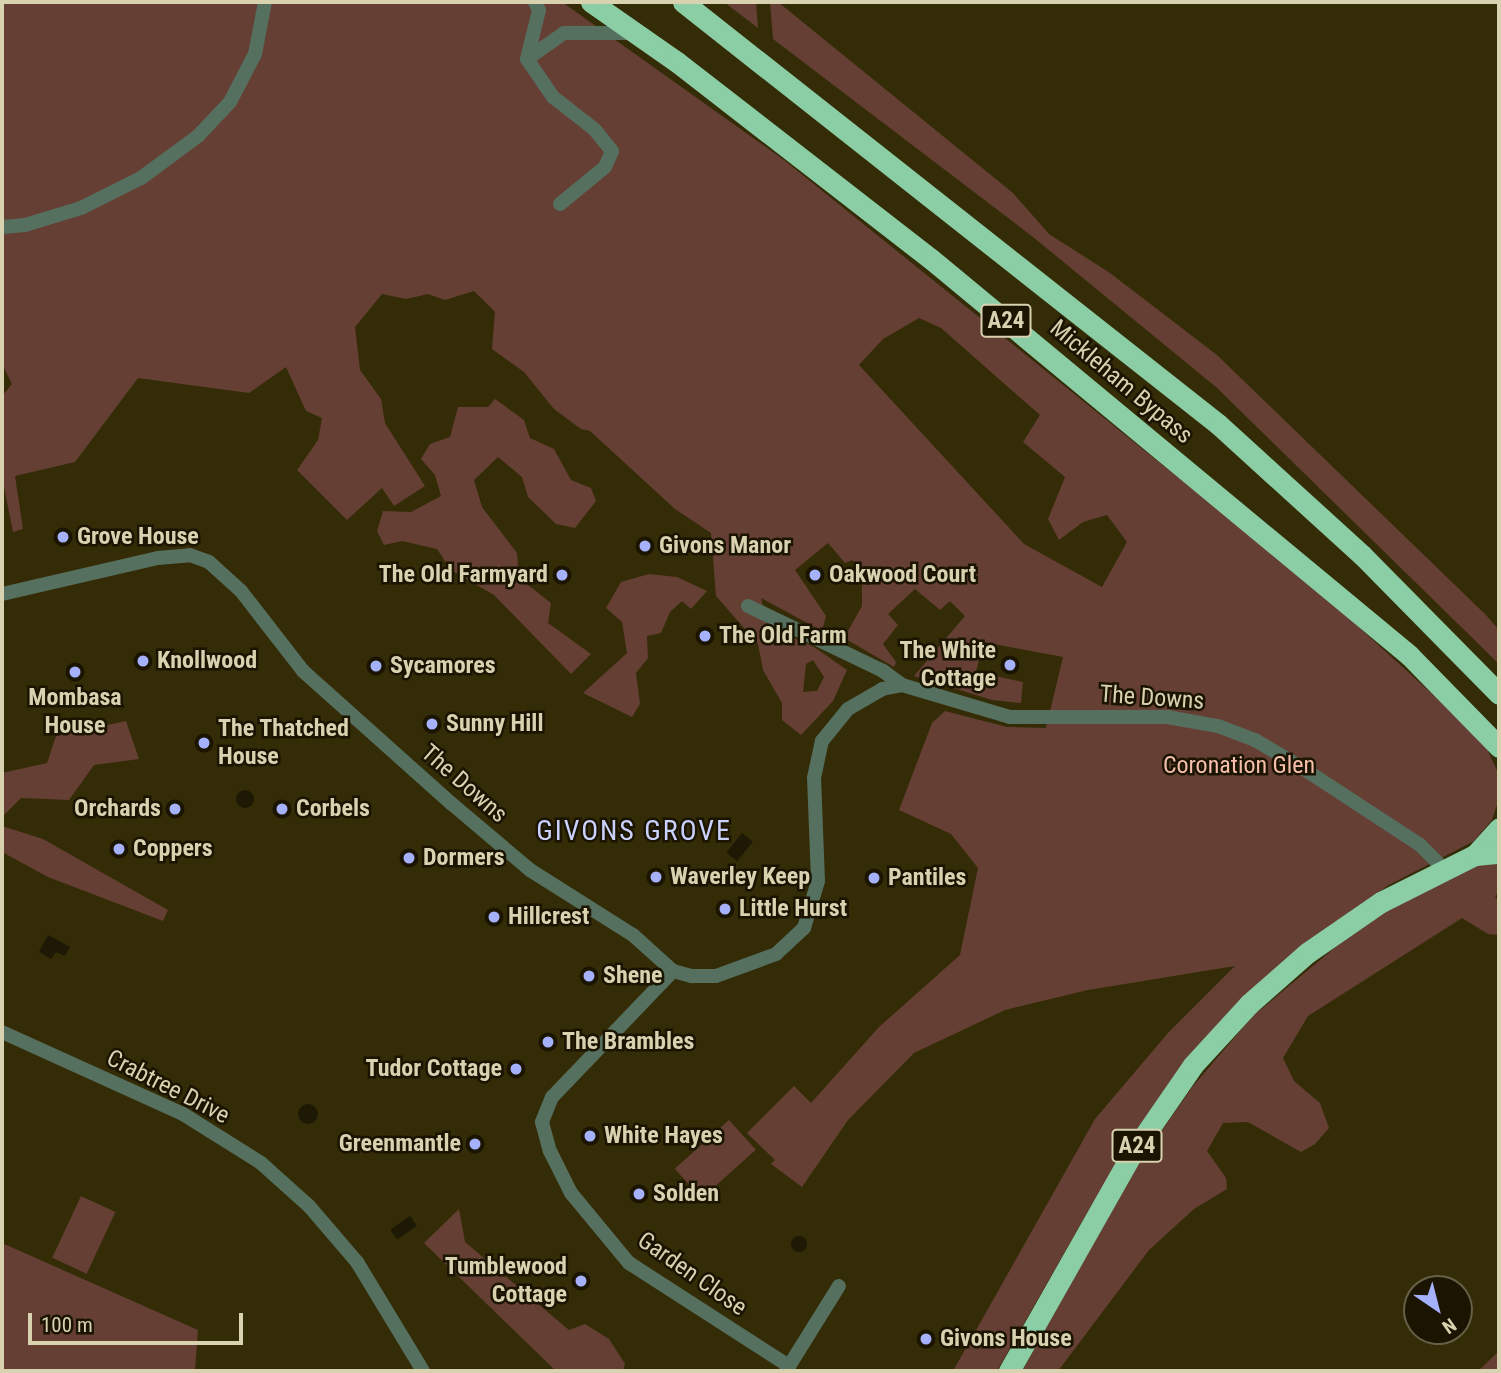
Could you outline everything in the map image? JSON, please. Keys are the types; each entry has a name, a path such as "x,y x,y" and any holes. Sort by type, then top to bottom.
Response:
{"highway":[{"name":"Mickleham Bypass","path":"591,2 637,33 942,267 1409,655 1499,747"},
{"name":"Mickleham Bypass","path":"690,4 1218,424 1362,555 1499,694"},
{"name":"A24","path":"1475,855 1499,828"},
{"name":"A24","path":"1009,1371 1131,1155 1193,1065 1249,1004 1307,953 1381,902 1475,855 1499,853"}],"street":[{"path":"2,227 25,225 81,208 141,177 198,136 230,102 255,54 265,2"},
{"path":"535,2 539,10 527,59 553,97 594,129 612,151 604,167 560,204"},
{"path":"527,59 564,33 637,33"},
{"name":"The Downs","path":"2,594 158,558 190,555 209,562 240,591 303,671 407,765 530,870 633,935 673,971"},
{"name":"The Downs","path":"748,606 883,671 902,685 1010,716 1167,717 1218,726 1255,740 1304,769 1420,845 1444,869"},
{"path":"673,971 716,976 776,954 792,943 814,905 818,881 814,778 822,741 848,709 882,689 902,685"},
{"name":"Garden Close","path":"673,971 552,1097 542,1122 550,1151 571,1193 629,1263 788,1369 839,1286"},
{"name":"Crabtree Drive","path":"2,1032 183,1114 261,1163 309,1206 357,1262 423,1371"}],"green space":[{"name":"Coronation Glen","path":"2,2 562,2 784,160 1320,592 1483,740 1499,775 1499,799 1492,820 1474,841 1387,886 1272,974 1088,1211 997,1371 953,1371 1095,1119 1168,1033 1235,966 1088,990 1005,1010 914,1053 848,1120 802,1187 771,1164 775,1160 747,1133 794,1086 811,1103 879,1027 960,955 978,868 951,834 899,810 932,723 945,711 1007,727 1046,728 1063,657 983,642 976,672 1023,682 1021,703 992,700 914,676 965,616 950,601 940,610 915,589 888,614 898,625 883,644 896,662 894,667 844,638 862,606 862,575 852,560 845,563 828,543 795,570 826,616 822,631 761,598 767,626 814,647 847,670 833,701 801,735 782,720 782,703 763,670 758,644 716,596 711,533 675,509 590,431 581,429 554,409 524,372 492,349 495,312 474,291 445,300 428,294 406,299 382,294 355,327 360,370 381,399 385,423 425,486 394,506 382,488 347,520 297,470 318,440 322,418 306,411 286,367 249,393 138,378 75,462 15,476 23,529 13,532 2,477 2,396 12,384 2,364","holes":["919,318 941,328 1040,415 1023,442 1065,477 1048,519 1059,540 1083,522 1107,515 1127,542 1102,587 1024,544 859,365 883,339","813,660 824,677 817,691 803,692 806,664"]},
{"path":"724,2 756,2 758,28"},
{"path":"770,2 778,2 1013,193 1049,234 1110,273 1217,355 1486,615 1499,630 1499,664 1216,387 1033,237 773,39"},
{"path":"495,399 524,420 530,438 554,449 571,480 591,488 596,501 575,528 556,524 528,497 522,477 498,457 474,480 482,507 517,553 519,578 551,603 548,623 591,654 571,674 494,595 451,570 437,549 402,541 384,545 377,531 383,511 411,512 441,496 435,475 421,459 430,444 450,437 458,407 488,407"},
{"path":"649,574 677,577 707,591 691,609 682,601 670,612 661,633 647,636 648,658 636,673 640,704 632,717 583,693 627,653 622,622 606,608 621,582"},
{"path":"126,721 139,759 94,765 69,800 21,798 2,817 2,773 47,763 56,736"},
{"path":"2,826 43,839 168,910 163,921 48,877 2,852"},
{"path":"1499,861 1499,892 1495,896 1499,903 1499,935 1488,934 1462,918 1308,1016 1283,1058 1294,1081 1320,1103 1329,1128 1315,1144 1301,1152 1248,1122 1223,1123 1207,1151 1226,1178 1227,1189 1194,1209 1149,1250 1058,1371 1022,1371 1138,1165 1193,1086 1253,1016 1338,945 1405,897 1457,869"},
{"path":"729,1120 756,1150 702,1199 675,1169"},
{"path":"81,1196 115,1212 87,1274 52,1258"},
{"path":"459,1209 465,1242 569,1330 585,1324 609,1339 625,1364 623,1371 556,1371 424,1243"},
{"path":"2,1243 198,1330 195,1371 2,1371"},
{"path":"1499,1351 1499,1371 1478,1371"}],"shaded area":[{"path":"245,790 251,793 254,799 251,805 245,808 239,805 236,799 239,793"},
{"path":"742,833 753,842 737,861 726,852"},
{"path":"48,935 70,947 65,956 56,952 51,959 39,952"},
{"path":"308,1104 315,1107 318,1114 315,1121 308,1124 301,1121 298,1114 301,1107"},
{"path":"410,1216 417,1226 397,1240 390,1230"},
{"path":"799,1236 805,1238 805,1250 799,1252 793,1250 791,1244 793,1238"}],"place":[{"name":"Grove House","path":"63,537"},
{"name":"Givons Manor","path":"645,546"},
{"name":"The Old Farmyard","path":"562,575"},
{"name":"Oakwood Court","path":"815,575"},
{"name":"The Old Farm","path":"705,636"},
{"name":"Knollwood","path":"143,661"},
{"name":"The White Cottage","path":"1010,665"},
{"name":"Sycamores","path":"376,666"},
{"name":"Mombasa House","path":"75,672"},
{"name":"Sunny Hill","path":"432,724"},
{"name":"The Thatched House","path":"204,743"},
{"name":"Orchards","path":"175,809"},
{"name":"Corbels","path":"282,809"},
{"name":"Coppers","path":"119,849"},
{"name":"Dormers","path":"409,858"},
{"name":"Waverley Keep","path":"656,877"},
{"name":"Pantiles","path":"874,878"},
{"name":"Little Hurst","path":"725,909"},
{"name":"Hillcrest","path":"494,917"},
{"name":"Shene","path":"589,976"},
{"name":"The Brambles","path":"548,1042"},
{"name":"Tudor Cottage","path":"516,1069"},
{"name":"White Hayes","path":"590,1136"},
{"name":"Greenmantle","path":"475,1144"},
{"name":"Solden","path":"639,1194"},
{"name":"Tumblewood Cottage","path":"581,1281"},
{"name":"Givons House","path":"926,1339"}],"district":[{"name":"GIVONS GROVE","path":"634,831"}]}
